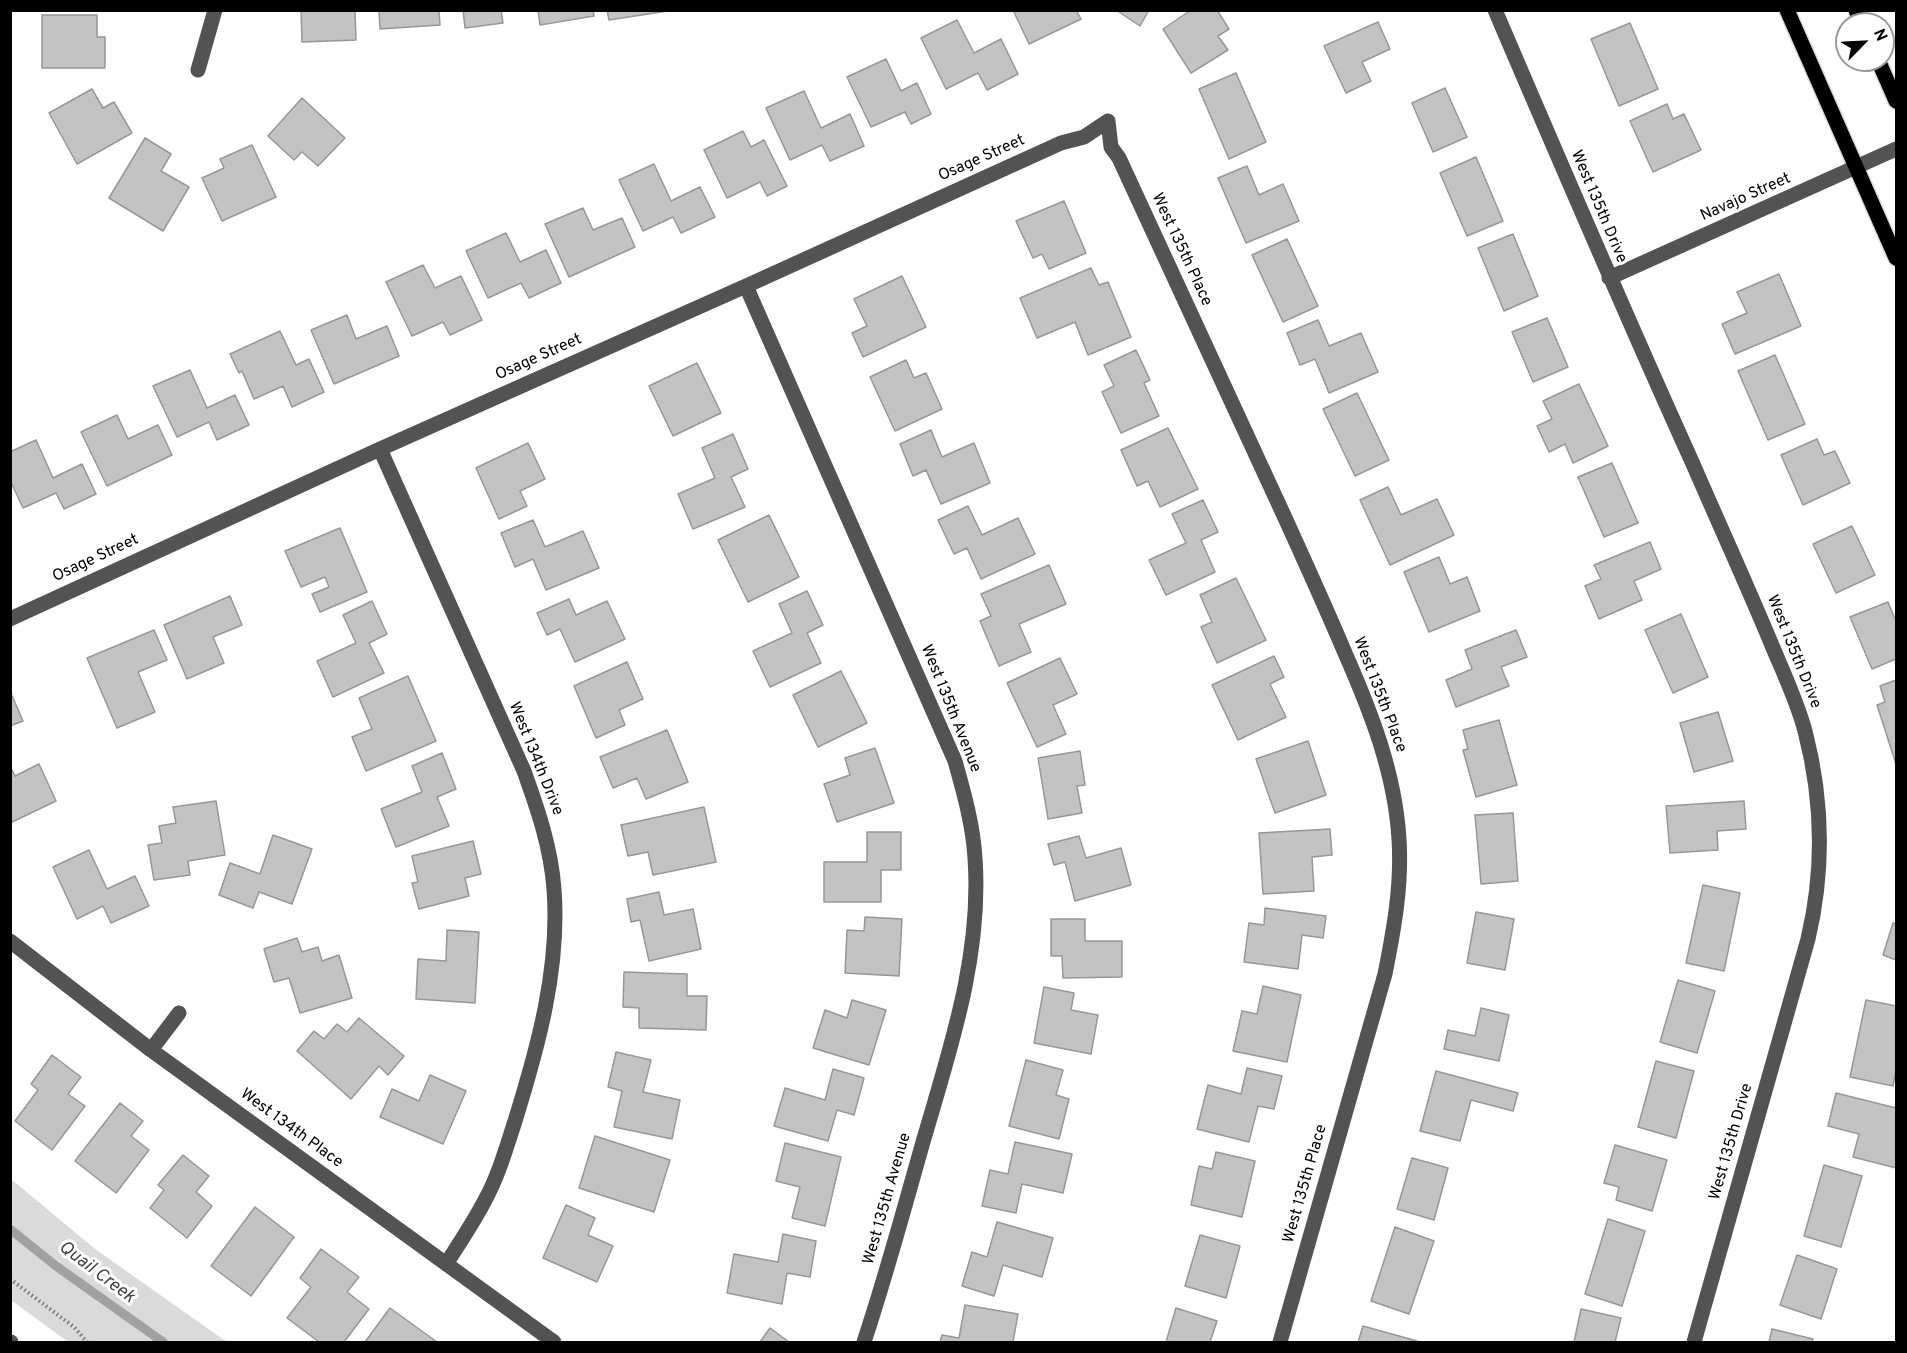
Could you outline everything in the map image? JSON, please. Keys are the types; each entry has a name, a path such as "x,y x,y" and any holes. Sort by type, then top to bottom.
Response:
{"main road":[{"path":"1787,10 1896,258"},
{"path":"1883,72 1896,101"}],"street":[{"path":"198,69 215,10"},
{"name":"West 135th Drive","path":"1495,10 1609,278 1751,594 1789,685 1805,730 1818,803 1820,868 1816,905 1694,1342"},
{"name":"West 135th Place","path":"1084,137 1108,121 1111,147 1119,158 1314,582 1363,694 1380,737 1390,780 1399,838 1394,930 1385,974 1280,1342"},
{"name":"Osage Street","path":"10,619 380,449 1060,143 1084,137"},
{"name":"Navajo Street","path":"1609,278 1896,149"},
{"name":"West 135th Avenue","path":"746,286 955,760 970,815 975,857 974,930 969,973 954,1036 864,1342"},
{"name":"West 134th Drive","path":"380,449 524,771 540,814 549,852 554,890 555,933 550,977 530,1074 499,1169 485,1202 446,1264"},
{"name":"West 134th Place","path":"10,941 151,1050 554,1342"},
{"path":"151,1050 179,1013"}],"path":[{"path":"10,1279 74,1327 87,1342"}],"shaded area":[{"path":"11,1179 95,1249 227,1342 68,1342 11,1300"}],"building":[{"path":"301,10 355,10 356,40 302,42"},
{"path":"379,10 439,10 440,25 380,29"},
{"path":"463,10 501,10 503,23 465,28"},
{"path":"538,10 593,10 594,16 540,25"},
{"path":"607,10 667,10 668,11 609,20"},
{"path":"1013,10 1076,10 1081,19 1029,44"},
{"path":"1116,10 1149,10 1140,26"},
{"path":"1191,10 1217,10 1229,29 1218,36 1228,50 1191,73 1163,29"},
{"path":"42,15 97,15 97,37 105,37 105,68 42,68"},
{"path":"957,20 974,53 1001,39 1018,74 987,90 978,73 946,89 921,38"},
{"path":"1378,22 1390,49 1362,62 1371,81 1346,93 1324,46"},
{"path":"1630,23 1658,89 1619,106 1591,39"},
{"path":"886,59 901,91 917,83 931,114 911,124 905,112 871,127 847,77"},
{"path":"1236,73 1266,142 1229,159 1199,89"},
{"path":"1445,88 1467,137 1433,152 1412,103"},
{"path":"92,89 103,108 114,102 132,133 77,164 49,113"},
{"path":"804,91 821,128 850,114 864,146 830,161 822,145 790,160 766,108"},
{"path":"302,98 345,138 318,166 302,152 294,160 268,136"},
{"path":"1667,104 1673,119 1684,114 1701,150 1653,172 1630,121"},
{"path":"743,131 751,147 764,140 787,186 767,196 760,182 727,198 704,150"},
{"path":"145,138 171,154 161,171 189,187 163,231 109,198"},
{"path":"252,145 276,197 222,221 202,178 224,168 220,159"},
{"path":"1476,157 1503,221 1467,236 1440,173"},
{"path":"654,164 671,201 700,187 715,217 681,233 673,217 643,231 619,180"},
{"path":"1247,166 1259,195 1283,184 1299,221 1246,243 1218,178"},
{"path":"1064,201 1086,253 1049,269 1042,254 1033,258 1016,221"},
{"path":"583,208 593,230 622,218 635,247 569,277 545,224"},
{"path":"506,233 520,262 546,250 561,283 529,298 521,283 488,298 466,251"},
{"path":"1513,234 1538,296 1504,311 1478,248"},
{"path":"1287,239 1318,306 1283,322 1252,255"},
{"path":"423,265 435,288 461,276 482,320 450,335 443,322 412,336 386,282"},
{"path":"1091,268 1099,285 1108,282 1131,337 1088,355 1075,322 1037,338 1020,298"},
{"path":"1779,274 1801,326 1735,354 1722,324 1747,313 1737,292"},
{"path":"902,276 926,327 863,357 852,333 867,326 854,299"},
{"path":"347,315 356,339 387,326 399,356 334,384 311,330"},
{"path":"1547,318 1568,367 1533,382 1512,332"},
{"path":"1318,320 1329,346 1361,333 1378,372 1329,393 1315,359 1300,365 1287,333"},
{"path":"280,331 296,365 309,359 324,392 292,407 283,386 254,399 242,371 239,373 230,354"},
{"path":"1136,350 1150,380 1144,383 1159,416 1121,433 1102,392 1114,386 1104,365"},
{"path":"1775,355 1805,424 1768,440 1738,371"},
{"path":"906,360 914,378 926,373 942,409 895,431 870,377"},
{"path":"697,363 721,413 673,436 649,386"},
{"path":"190,370 207,408 235,395 249,425 217,440 209,422 177,437 153,386"},
{"path":"1579,384 1608,446 1573,463 1565,444 1549,452 1537,426 1552,419 1543,401"},
{"path":"1357,393 1389,460 1355,476 1323,409"},
{"path":"117,415 128,439 158,425 172,455 107,486 81,432"},
{"path":"1168,428 1198,489 1160,507 1148,481 1137,486 1121,450"},
{"path":"931,430 942,457 974,443 990,483 941,504 926,470 913,476 900,444"},
{"path":"733,434 748,469 731,477 745,507 693,529 678,494 715,478 702,448"},
{"path":"1817,439 1824,455 1835,451 1850,483 1803,505 1781,455"},
{"path":"36,440 53,478 82,464 96,494 64,509 56,493 23,508 10,480 10,452"},
{"path":"528,443 545,479 520,491 527,506 499,519 476,468"},
{"path":"1612,463 1638,523 1604,537 1578,477"},
{"path":"1388,487 1401,515 1437,499 1454,535 1390,565 1360,500"},
{"path":"1203,500 1218,532 1201,540 1215,572 1166,595 1149,560 1186,543 1172,514"},
{"path":"968,506 982,535 1018,518 1035,554 981,579 967,548 954,554 938,520"},
{"path":"769,515 799,577 748,602 718,540"},
{"path":"533,520 545,547 583,531 599,568 546,590 533,559 515,567 501,533"},
{"path":"1852,526 1875,575 1836,593 1813,544"},
{"path":"340,528 367,592 320,612 312,594 329,587 325,577 301,587 285,551"},
{"path":"1650,542 1661,569 1634,581 1642,600 1599,619 1585,586 1601,579 1594,565"},
{"path":"1439,557 1450,584 1467,577 1480,611 1429,632 1404,572"},
{"path":"1049,565 1066,604 1019,624 1031,652 999,666 980,621 991,616 981,594"},
{"path":"1236,578 1266,640 1217,663 1201,627 1212,622 1200,595"},
{"path":"807,591 823,625 807,633 821,663 770,687 753,651 792,633 779,604"},
{"path":"230,596 242,625 213,637 224,663 187,679 164,625"},
{"path":"569,599 576,615 607,601 625,639 575,662 560,629 547,635 537,613"},
{"path":"372,601 387,634 369,643 384,673 333,697 317,661 356,643 343,615"},
{"path":"1888,602 1896,618 1896,659 1872,669 1850,617"},
{"path":"1681,614 1708,677 1673,693 1645,630"},
{"path":"154,630 167,660 138,672 155,712 117,728 87,658"},
{"path":"1516,630 1527,657 1501,667 1509,686 1456,707 1446,680 1472,669 1465,650"},
{"path":"1274,656 1284,677 1270,684 1286,717 1238,740 1212,685"},
{"path":"1060,658 1077,694 1053,705 1066,734 1037,747 1007,683"},
{"path":"627,662 643,699 619,710 625,725 596,738 574,686"},
{"path":"841,671 867,723 818,747 793,695"},
{"path":"408,676 436,741 366,771 352,737 372,729 359,698"},
{"path":"1896,680 1896,764 1877,705 1885,702 1880,686"},
{"path":"10,691 23,721 10,726"},
{"path":"1718,712 1733,761 1694,772 1680,723"},
{"path":"1499,720 1517,785 1476,797 1463,750 1468,749 1463,730"},
{"path":"667,730 688,782 646,799 637,778 613,788 600,757"},
{"path":"1308,741 1326,795 1275,813 1256,759"},
{"path":"875,748 894,803 837,822 824,784 850,775 845,758"},
{"path":"1080,751 1085,785 1077,786 1082,813 1048,819 1038,758"},
{"path":"442,753 456,789 437,797 449,826 396,847 381,809 422,792 412,766"},
{"path":"39,764 56,801 10,823 10,766 15,776"},
{"path":"216,801 225,855 188,861 190,875 154,880 148,845 162,843 159,826 176,823 173,807"},
{"path":"1744,801 1746,829 1717,831 1718,850 1670,853 1666,806"},
{"path":"704,807 716,862 653,875 648,852 628,856 621,825"},
{"path":"1513,813 1518,881 1481,884 1475,815"},
{"path":"1330,829 1332,855 1312,857 1314,891 1263,894 1259,833"},
{"path":"867,832 901,832 901,870 881,870 881,902 824,902 824,862 867,862"},
{"path":"273,835 312,849 292,904 259,892 253,908 219,895 230,863 260,874"},
{"path":"1079,836 1086,858 1121,848 1131,885 1075,901 1065,862 1054,865 1048,844"},
{"path":"473,841 481,874 465,878 469,896 419,909 412,883 418,882 412,856"},
{"path":"89,850 107,889 135,876 149,906 111,923 103,906 77,919 53,867"},
{"path":"1703,885 1740,893 1724,971 1686,963"},
{"path":"659,892 664,915 693,909 701,949 649,961 640,920 631,922 627,899"},
{"path":"1265,908 1326,916 1323,938 1302,935 1298,969 1244,962 1249,923 1264,925"},
{"path":"1476,912 1514,919 1505,970 1467,963"},
{"path":"865,917 902,919 899,976 845,973 847,930 864,931"},
{"path":"1051,919 1085,919 1085,941 1122,941 1122,977 1063,978 1062,956 1051,956"},
{"path":"1893,923 1896,924 1896,960 1883,955"},
{"path":"447,930 479,932 475,1003 416,999 418,959 446,961"},
{"path":"297,938 302,952 318,947 322,961 339,955 352,998 300,1013 289,978 274,982 264,949"},
{"path":"624,972 687,974 687,996 707,996 706,1030 639,1028 639,1008 623,1007"},
{"path":"1678,980 1715,991 1697,1053 1660,1042"},
{"path":"1263,986 1301,995 1287,1062 1233,1051 1242,1011 1257,1014"},
{"path":"1044,987 1074,993 1071,1010 1098,1015 1091,1054 1034,1043"},
{"path":"852,1000 886,1010 869,1065 813,1048 825,1010 847,1018"},
{"path":"1866,1000 1896,1006 1896,1070 1893,1086 1850,1077"},
{"path":"1481,1008 1509,1015 1499,1061 1444,1049 1448,1030 1475,1036"},
{"path":"359,1018 404,1056 388,1075 379,1066 351,1099 297,1051 314,1031 324,1039 337,1024 347,1032"},
{"path":"616,1052 651,1060 643,1092 680,1100 672,1139 614,1127 622,1091 608,1087"},
{"path":"52,1055 81,1077 68,1094 85,1106 52,1150 15,1121 38,1090 31,1084"},
{"path":"1026,1060 1063,1070 1056,1095 1069,1099 1059,1139 1009,1126"},
{"path":"1656,1061 1694,1071 1676,1138 1638,1127"},
{"path":"1247,1068 1282,1076 1274,1109 1258,1106 1249,1142 1197,1129 1208,1085 1241,1094"},
{"path":"833,1069 864,1078 854,1115 837,1110 828,1141 774,1126 785,1088 825,1100"},
{"path":"1436,1071 1518,1093 1513,1111 1471,1100 1460,1141 1420,1131"},
{"path":"430,1075 466,1091 443,1144 380,1117 392,1089 419,1101"},
{"path":"1836,1093 1896,1108 1896,1168 1853,1157 1859,1134 1828,1126"},
{"path":"120,1103 143,1121 131,1136 149,1150 116,1193 75,1161"},
{"path":"595,1136 670,1160 654,1212 579,1188"},
{"path":"1015,1142 1072,1154 1063,1193 1022,1184 1016,1213 982,1206 990,1170 1008,1174"},
{"path":"785,1143 841,1157 825,1226 792,1218 800,1187 776,1181"},
{"path":"1615,1145 1667,1160 1652,1211 1616,1200 1619,1187 1604,1183"},
{"path":"1216,1152 1255,1161 1242,1217 1191,1205 1199,1166 1212,1169"},
{"path":"183,1155 209,1176 196,1192 212,1206 187,1238 150,1208 164,1190 158,1185"},
{"path":"1412,1158 1448,1168 1434,1220 1397,1209"},
{"path":"1824,1165 1862,1176 1841,1247 1804,1236"},
{"path":"566,1205 595,1218 588,1235 613,1246 597,1282 543,1258"},
{"path":"255,1207 294,1237 251,1296 211,1266"},
{"path":"1608,1219 1645,1231 1622,1306 1585,1294"},
{"path":"997,1222 1053,1238 1042,1277 1003,1265 994,1296 962,1286 972,1252 987,1257"},
{"path":"1395,1227 1434,1241 1409,1314 1371,1301"},
{"path":"783,1234 816,1241 810,1277 787,1273 782,1304 727,1293 734,1254 778,1262"},
{"path":"1200,1235 1240,1246 1226,1298 1185,1286"},
{"path":"321,1249 359,1277 347,1292 369,1309 344,1342 319,1342 287,1318 311,1287 300,1278"},
{"path":"1797,1255 1837,1269 1821,1319 1780,1305"},
{"path":"965,1305 1018,1314 1013,1342 940,1342 942,1335 959,1338"},
{"path":"390,1308 437,1342 365,1342"},
{"path":"1176,1308 1217,1321 1210,1342 1166,1342"},
{"path":"1581,1309 1621,1318 1615,1342 1574,1342"},
{"path":"1363,1326 1417,1341 1417,1342 1358,1342"},
{"path":"770,1328 789,1342 760,1342"},
{"path":"1772,1329 1813,1339 1812,1342 1769,1342"}],"waterway":[{"name":"Quail Creek","path":"10,1229 56,1266 163,1342"}]}
